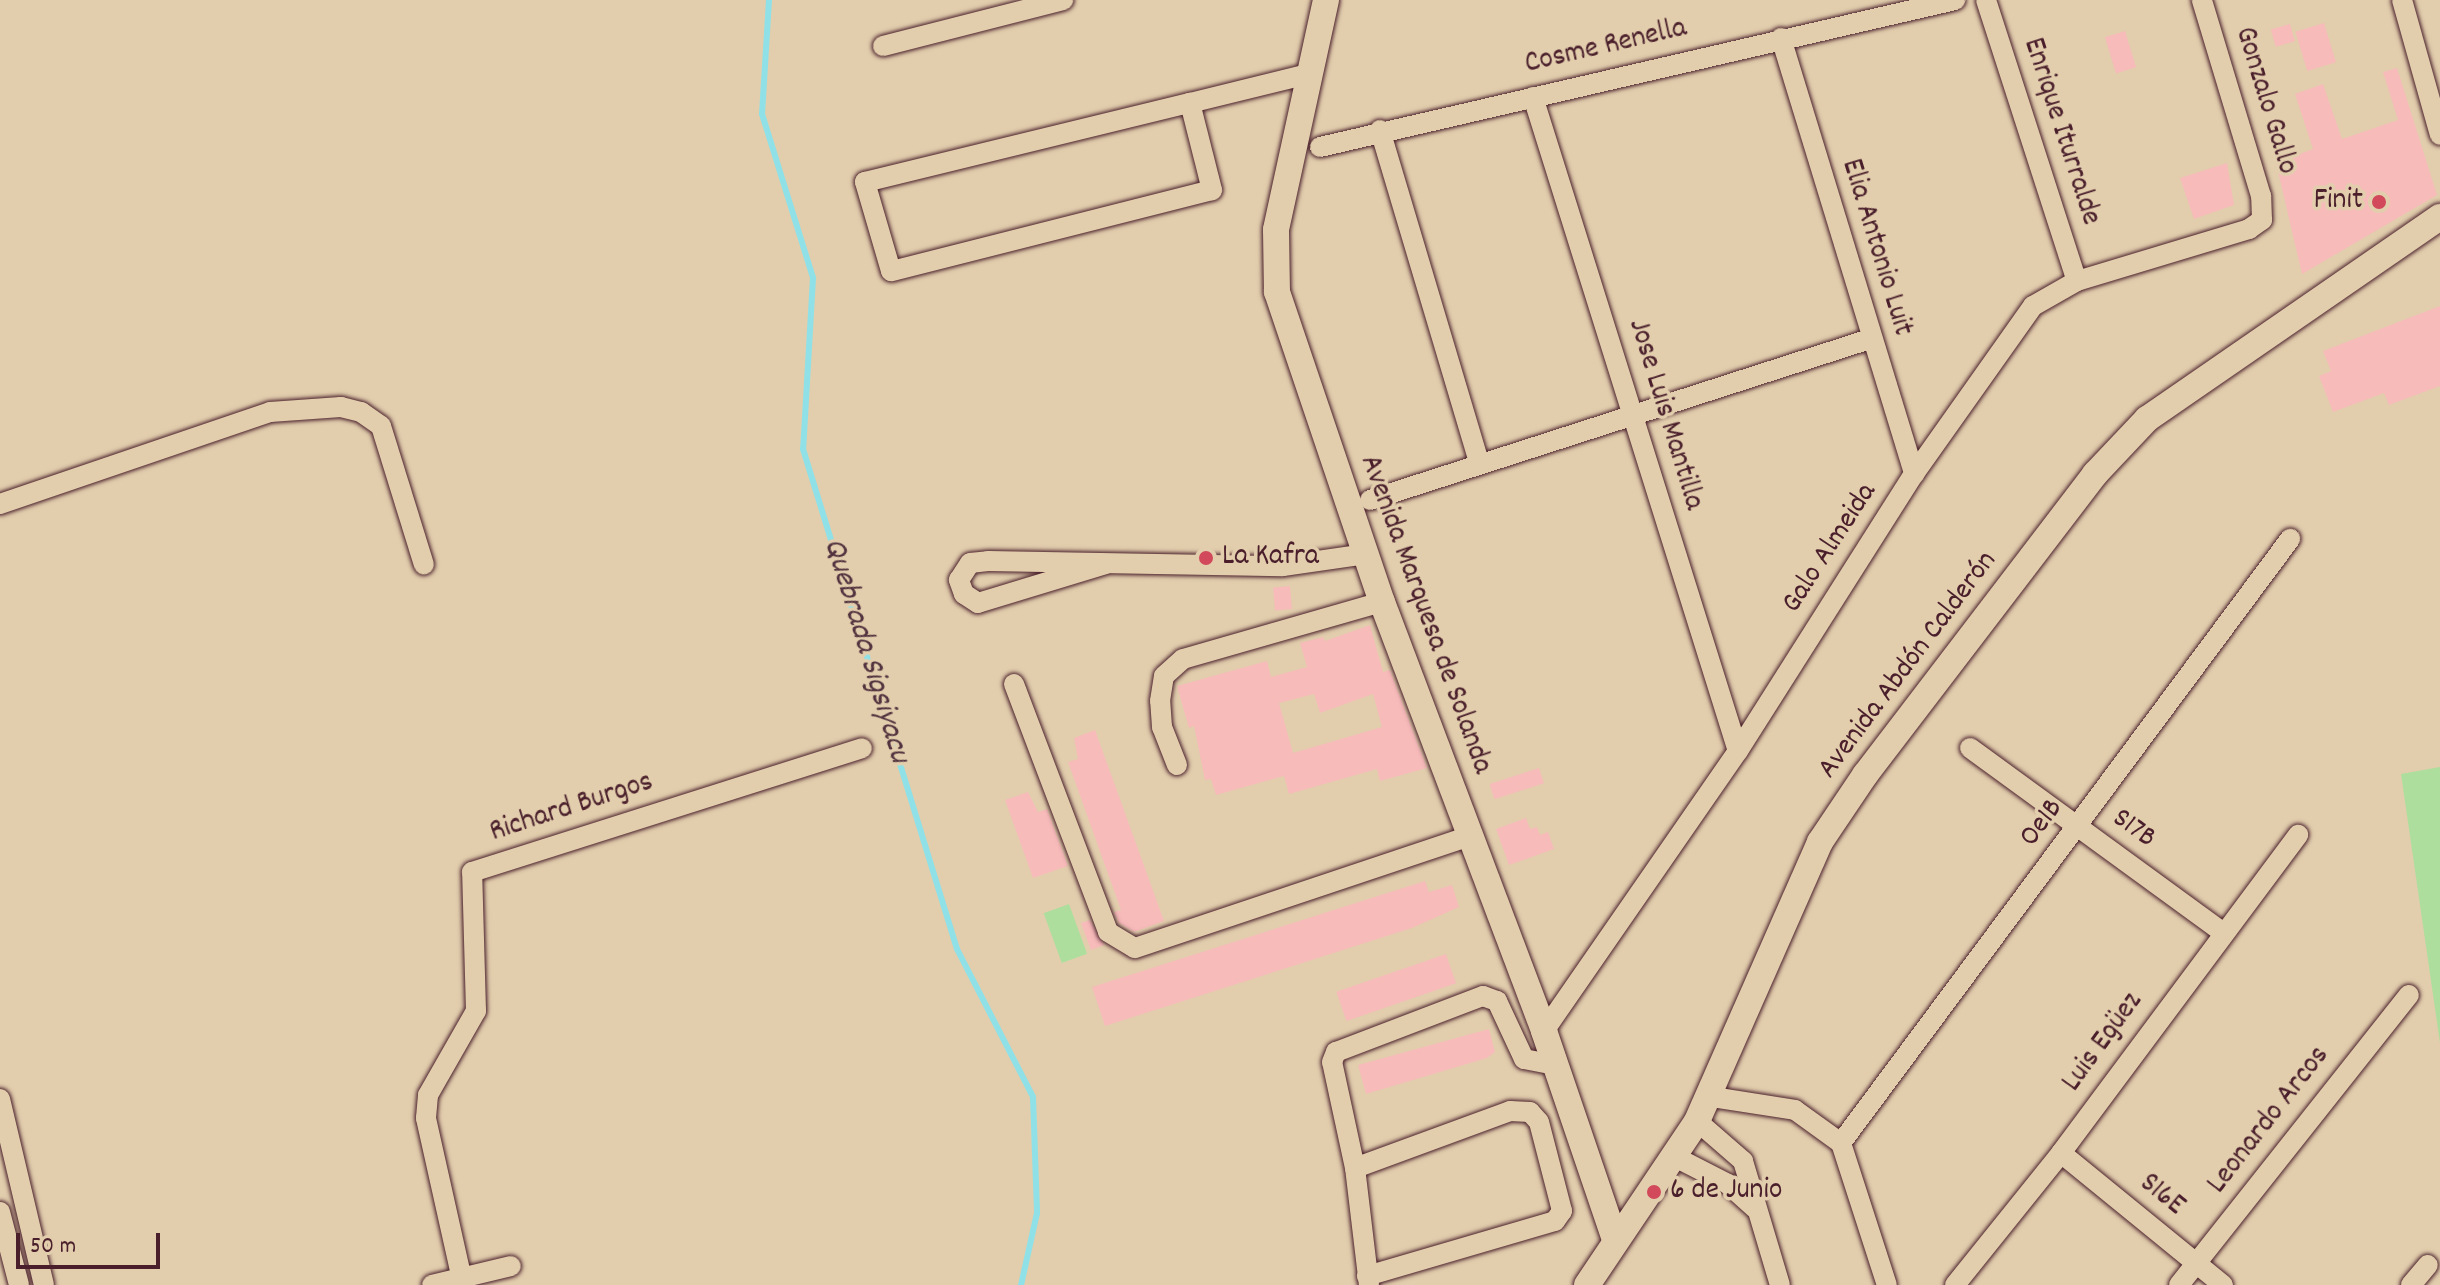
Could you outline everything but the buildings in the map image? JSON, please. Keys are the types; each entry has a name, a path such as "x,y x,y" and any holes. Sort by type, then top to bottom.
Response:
{"street":[{"path":"883,46 1063,0"},
{"name":"Avenida Marquesa de Solanda","path":"1326,0 1276,230 1277,292 1382,602 1544,1031 1615,1240"},
{"name":"Cosme Renella","path":"1320,147 1380,130 1955,0"},
{"name":"Enrique Iturralde","path":"1986,0 2077,281"},
{"name":"Gonzalo Gallo","path":"2202,0 2261,196 2262,220"},
{"path":"2402,0 2440,135"},
{"name":"Elia Antonio Luit","path":"1781,38 1870,339 1914,474"},
{"path":"1190,103 1212,190 891,271 865,182 1308,74"},
{"name":"Jose Luis Mantilla","path":"1533,97 1738,751"},
{"path":"1380,130 1479,463"},
{"name":"Avenida Abdón Calderón","path":"1587,1285 1615,1240 1677,1158 1820,842 1865,775 2095,474 2147,419 2440,217"},
{"name":"Galo Almeida","path":"1544,1031 1738,751 1914,474 2033,306 2077,281 2249,229 2262,220"},
{"path":"1370,500 1870,339"},
{"path":"0,504 270,412 341,407 361,412 381,426 424,565"},
{"name":"Oe1B","path":"1841,1143 2290,539"},
{"path":"1106,564 978,603 964,594 959,580 970,563 988,561 1283,566 1366,554"},
{"path":"1177,765 1162,727 1160,701 1164,676 1183,659 1382,602"},
{"path":"1014,684 1108,932 1135,948 1472,835"},
{"name":"Richard Burgos","path":"461,1275 426,1118 428,1095 476,1011 472,872 862,748"},
{"name":"S17B","path":"1970,748 2222,932"},
{"name":"Luis Egüez","path":"1955,1285 2061,1153 2222,932 2298,835"},
{"name":"Leonardo Arcos","path":"2179,1285 2409,995"},
{"path":"1355,1168 1510,1111 1530,1112 1539,1122 1562,1211 1555,1221 1368,1280 1355,1168 1332,1062 1344,1046 1490,996 1524,1059 1556,1065"},
{"path":"0,1099 44,1285"},
{"path":"1702,1108 1795,1110 1841,1143 1887,1285"},
{"path":"1702,1108 1737,1151 1780,1285"},
{"name":"S16E","path":"2061,1153 2223,1285"},
{"path":"1677,1158 1728,1184 1755,1208"},
{"path":"0,1212 19,1285"},
{"path":"2411,1285 2428,1265"},
{"path":"432,1285 461,1275 511,1266"}],"green space":[{"path":"2440,767 2440,1043 2401,774"},
{"path":"1069,904 1087,954 1062,963 1044,913"}],"waterway":[{"name":"Quebrada Sigsiyacu","path":"769,0 762,114 813,278 803,449 957,949 1033,1097 1037,1213 1021,1285"}],"place":[{"name":"Finit","path":"2379,202"},
{"name":"La Kafra","path":"1206,558"},
{"name":"6 de Junio","path":"1654,1192"}]}
